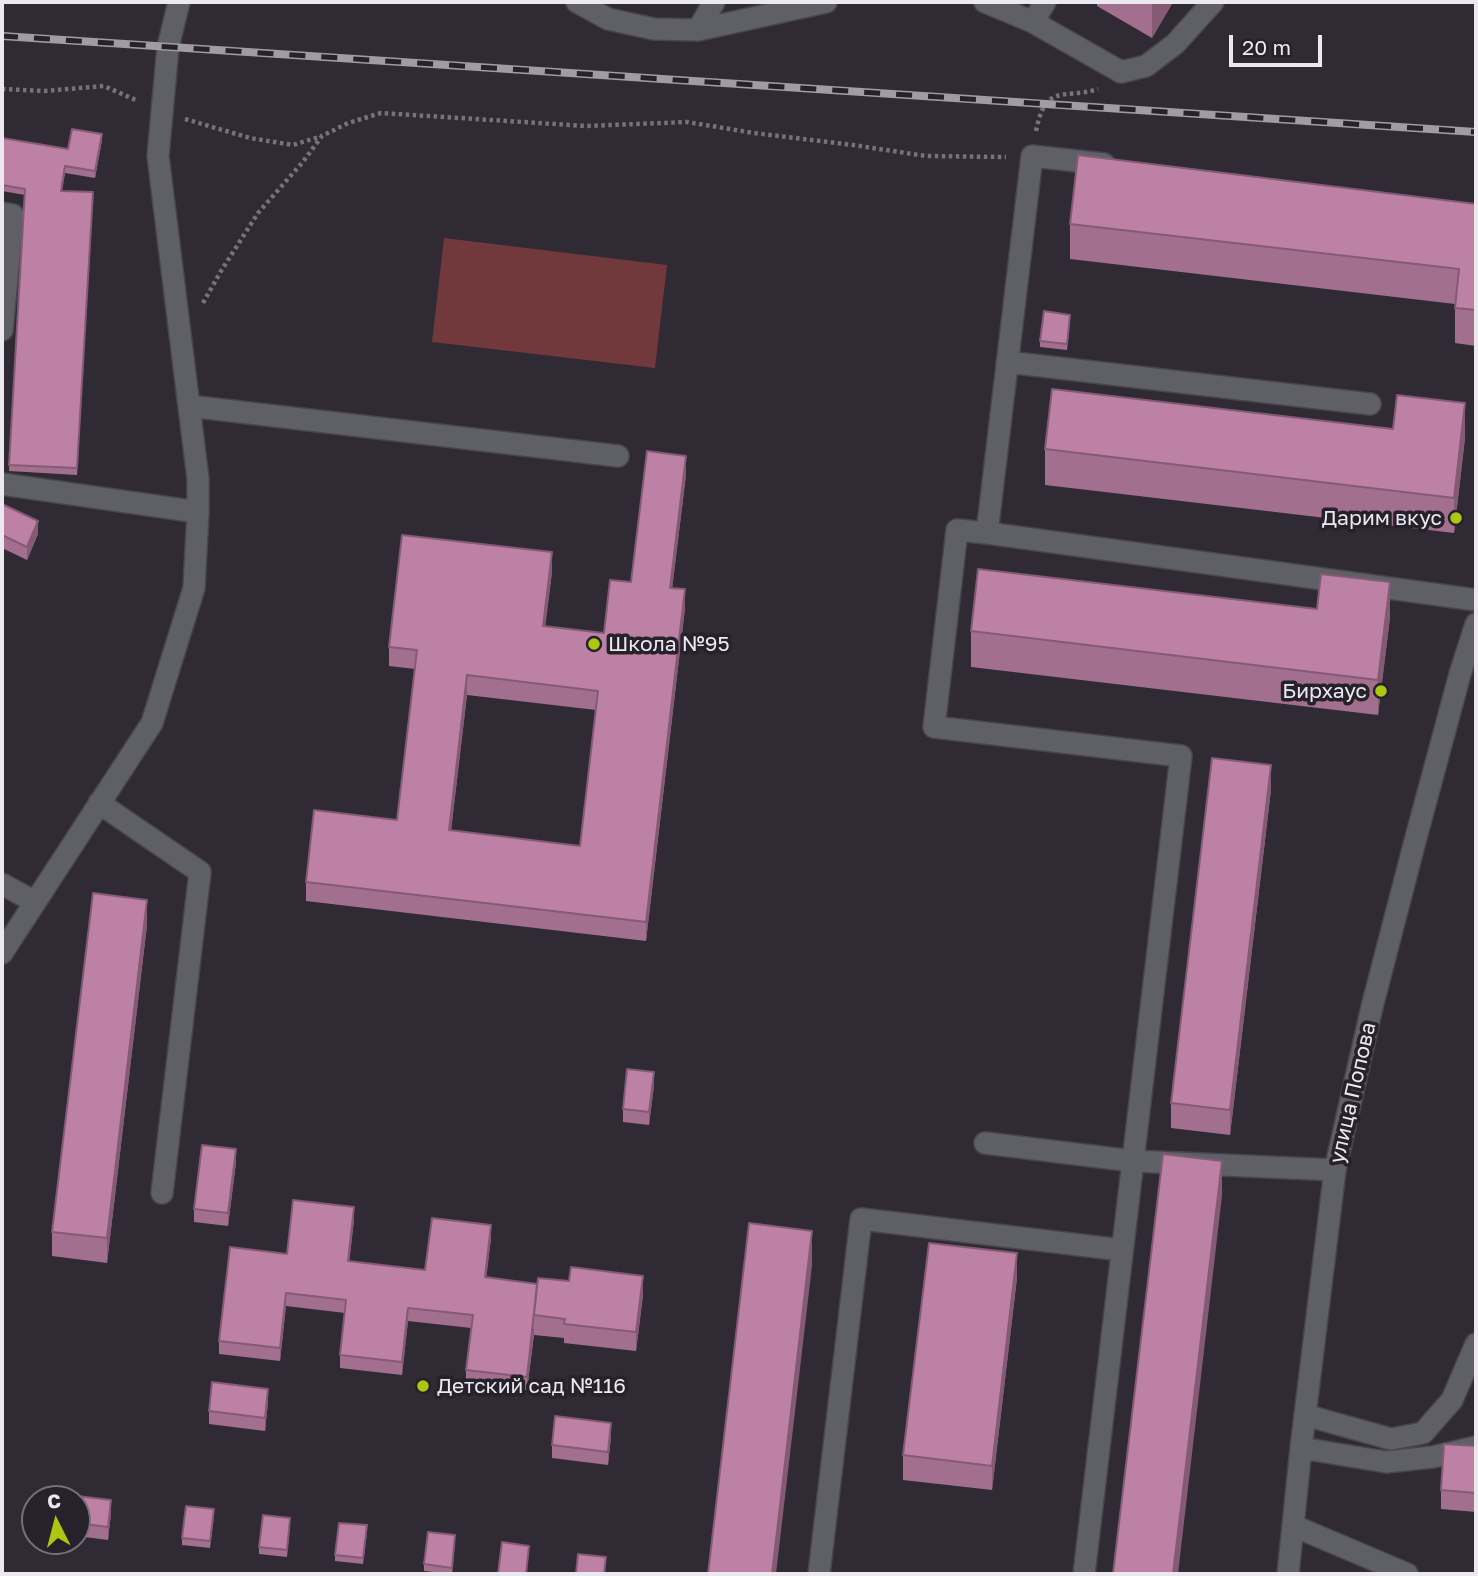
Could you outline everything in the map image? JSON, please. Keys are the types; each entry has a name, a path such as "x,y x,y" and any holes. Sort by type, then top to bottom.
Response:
{"street":[{"path":"2,953 152,723 194,589 198,479 158,156 168,47 179,2"},
{"path":"577,2 608,19 654,29 698,30 826,2"},
{"path":"698,30 714,2"},
{"path":"985,2 1033,22 1121,72 1146,66 1175,44 1213,2"},
{"path":"1033,22 1045,2"},
{"path":"987,533 1032,156 1129,167"},
{"path":"2,213 13,215 2,317"},
{"path":"1007,362 1370,404"},
{"path":"189,406 618,456"},
{"path":"2,484 198,512"},
{"path":"1084,1574 1181,756 934,727 957,530 1476,600"},
{"name":"улица Попова","path":"1288,1574 1335,1170 1414,845 1468,672 1476,624"},
{"path":"99,803 200,873 162,1193"},
{"path":"2,884 35,902"},
{"path":"985,1143 1133,1161 1335,1170"},
{"path":"819,1574 861,1219 1122,1250"},
{"path":"1305,1415 1391,1439 1423,1433 1452,1400 1476,1344"},
{"path":"1301,1448 1386,1462 1433,1457 1476,1447"},
{"path":"1294,1526 1408,1574"}],"path":[{"path":"199,311 258,213 302,163 321,136 348,123 381,113 586,126 687,122 926,156 992,158 1032,156 1037,126 1045,104 1056,95 1102,88"}],"shaded area":[{"path":"444,238 667,265 655,368 432,342"}],"building":[{"path":"72,129 102,134 95,171 65,166 61,191 93,192 77,468 9,465 25,189 2,185 2,138 68,149"},
{"path":"1078,155 1476,204 1476,310 1455,308 1459,269 1070,224"},
{"path":"1044,311 1070,315 1067,344 1040,341"},
{"path":"1052,389 1393,429 1397,395 1465,403 1454,498 1045,449"},
{"path":"647,451 686,456 670,588 685,589 646,922 306,882 314,810 397,820 417,650 389,647 402,535 552,552 543,626 604,633 610,580 631,582","holes":["467,675 598,691 580,846 449,830"]},
{"path":"2,504 38,521 27,547 2,535"},
{"path":"978,569 1317,609 1321,574 1390,582 1378,680 971,631"},
{"path":"1212,758 1271,765 1230,1110 1171,1103"},
{"path":"93,893 147,900 107,1238 52,1232"},
{"path":"627,1069 654,1072 649,1112 623,1109"},
{"path":"202,1145 236,1149 228,1213 194,1209"},
{"path":"1163,1154 1222,1161 1173,1574 1113,1574"},
{"path":"293,1200 354,1207 348,1261 425,1270 432,1218 491,1225 485,1277 537,1284 527,1377 466,1370 473,1315 408,1308 402,1362 340,1355 346,1300 286,1293 280,1348 219,1341 230,1247 287,1254"},
{"path":"749,1223 812,1231 772,1574 708,1574"},
{"path":"929,1243 1017,1253 992,1466 903,1455"},
{"path":"571,1267 643,1276 636,1332 564,1324 565,1319 534,1315 538,1278 569,1281"},
{"path":"212,1382 268,1389 265,1418 209,1411"},
{"path":"555,1416 611,1423 608,1452 552,1445"},
{"path":"1444,1444 1476,1446 1476,1493 1441,1490"},
{"path":"91,1498 111,1500 108,1527 91,1525"},
{"path":"186,1506 214,1509 210,1541 182,1538"},
{"path":"263,1515 290,1518 287,1550 259,1547"},
{"path":"339,1523 367,1525 363,1558 335,1555"},
{"path":"428,1532 455,1535 452,1568 424,1564"},
{"path":"502,1542 529,1546 526,1574 498,1574"},
{"path":"578,1554 606,1557 604,1574 576,1574"}],"railway":[{"path":"2,36 1476,132"}],"place":[{"name":"Дарим вкус","path":"1456,518"},
{"name":"Школа №95","path":"594,644"},
{"name":"Бирхаус","path":"1381,691"},
{"name":"Детский сад №116","path":"423,1386"}]}
